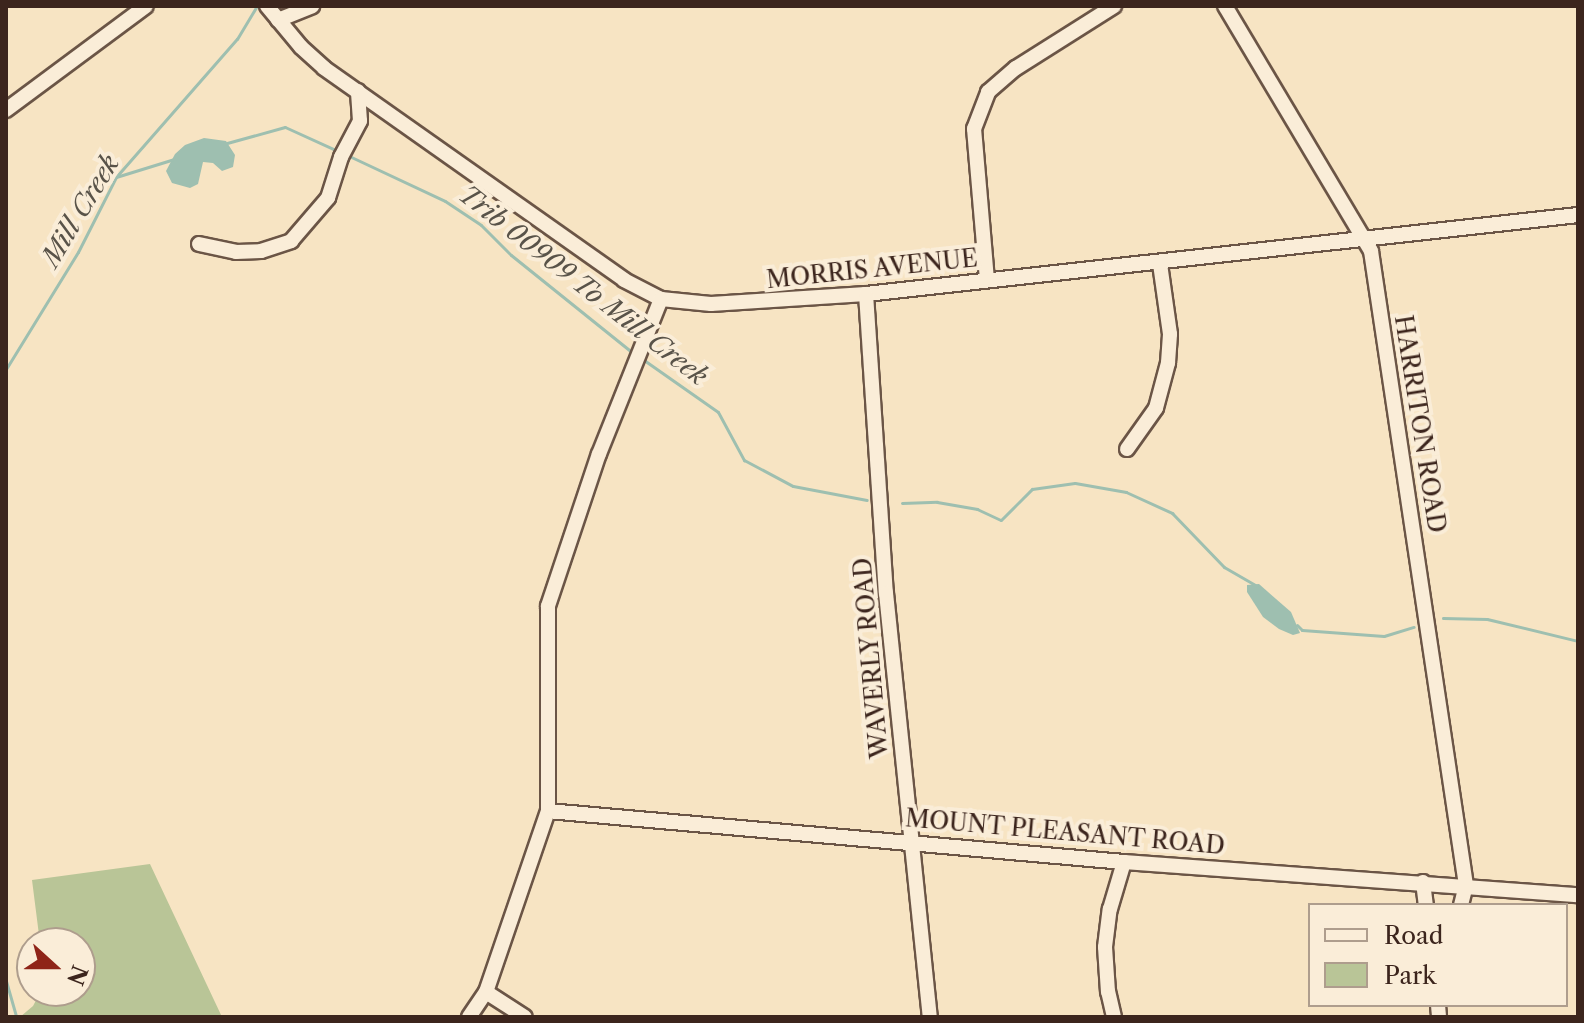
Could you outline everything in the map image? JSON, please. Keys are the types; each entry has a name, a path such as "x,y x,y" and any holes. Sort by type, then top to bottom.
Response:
{"street":[{"path":"6,110 146,6"},
{"name":"MORRIS AVENUE","path":"267,6 310,57 599,263 661,299 711,304 866,294 1160,264 1578,215"},
{"path":"278,20 312,6"},
{"path":"987,280 974,129 988,92 1016,68 1114,6"},
{"name":"HARRITON ROAD","path":"1225,6 1366,240 1404,464 1466,885"},
{"path":"199,244 236,252 261,251 291,241 328,198 341,157 360,121 358,91"},
{"path":"1127,449 1156,408 1168,363 1170,334 1160,264"},
{"name":"WAVERLY ROAD","path":"866,294 886,593 930,1017"},
{"path":"469,1017 486,992 548,811 548,606 599,454 661,299"},
{"name":"MOUNT PLEASANT ROAD","path":"548,811 1124,862 1578,895"},
{"path":"1114,1017 1108,992 1105,947 1110,909 1124,862"},
{"path":"1423,882 1426,903"},
{"path":"1462,903 1466,885"},
{"path":"486,992 525,1017"}],"green space":[{"path":"150,864 222,1017 20,1017 32,1007 96,1007 96,927 38,927 32,880"}],"shaded area":[{"path":"204,138 226,141 235,155 233,167 222,171 213,163 203,162 198,184 190,188 172,183 166,171 175,154 185,145"},
{"path":"1259,584 1291,612 1300,633 1293,635 1279,629 1263,617 1247,592 1247,585"}],"waterway":[{"name":"Mill Creek","path":"6,369 78,252 116,177 237,39 257,6"},
{"name":"Trib 00909 To Mill Creek","path":"227,143 285,127 340,152"},
{"name":"Trib 00909 To Mill Creek","path":"347,155 445,201 481,225 511,255 634,354"},
{"name":"Trib 00909 To Mill Creek","path":"116,177 174,159"},
{"name":"Trib 00909 To Mill Creek","path":"641,358 718,412 744,460 793,486 867,500"},
{"name":"Trib 00909 To Mill Creek","path":"902,503 937,502 977,509 1001,520 1032,489 1075,483 1126,492 1172,513 1224,567 1257,586"},
{"name":"Mill Creek","path":"6,532 6,604"},
{"name":"Trib 00909 To Mill Creek","path":"1443,618 1487,619 1578,641"},
{"name":"Trib 00909 To Mill Creek","path":"1297,625 1302,630 1384,636 1414,627"},
{"name":"Mill Creek","path":"6,981 16,1017"}]}
